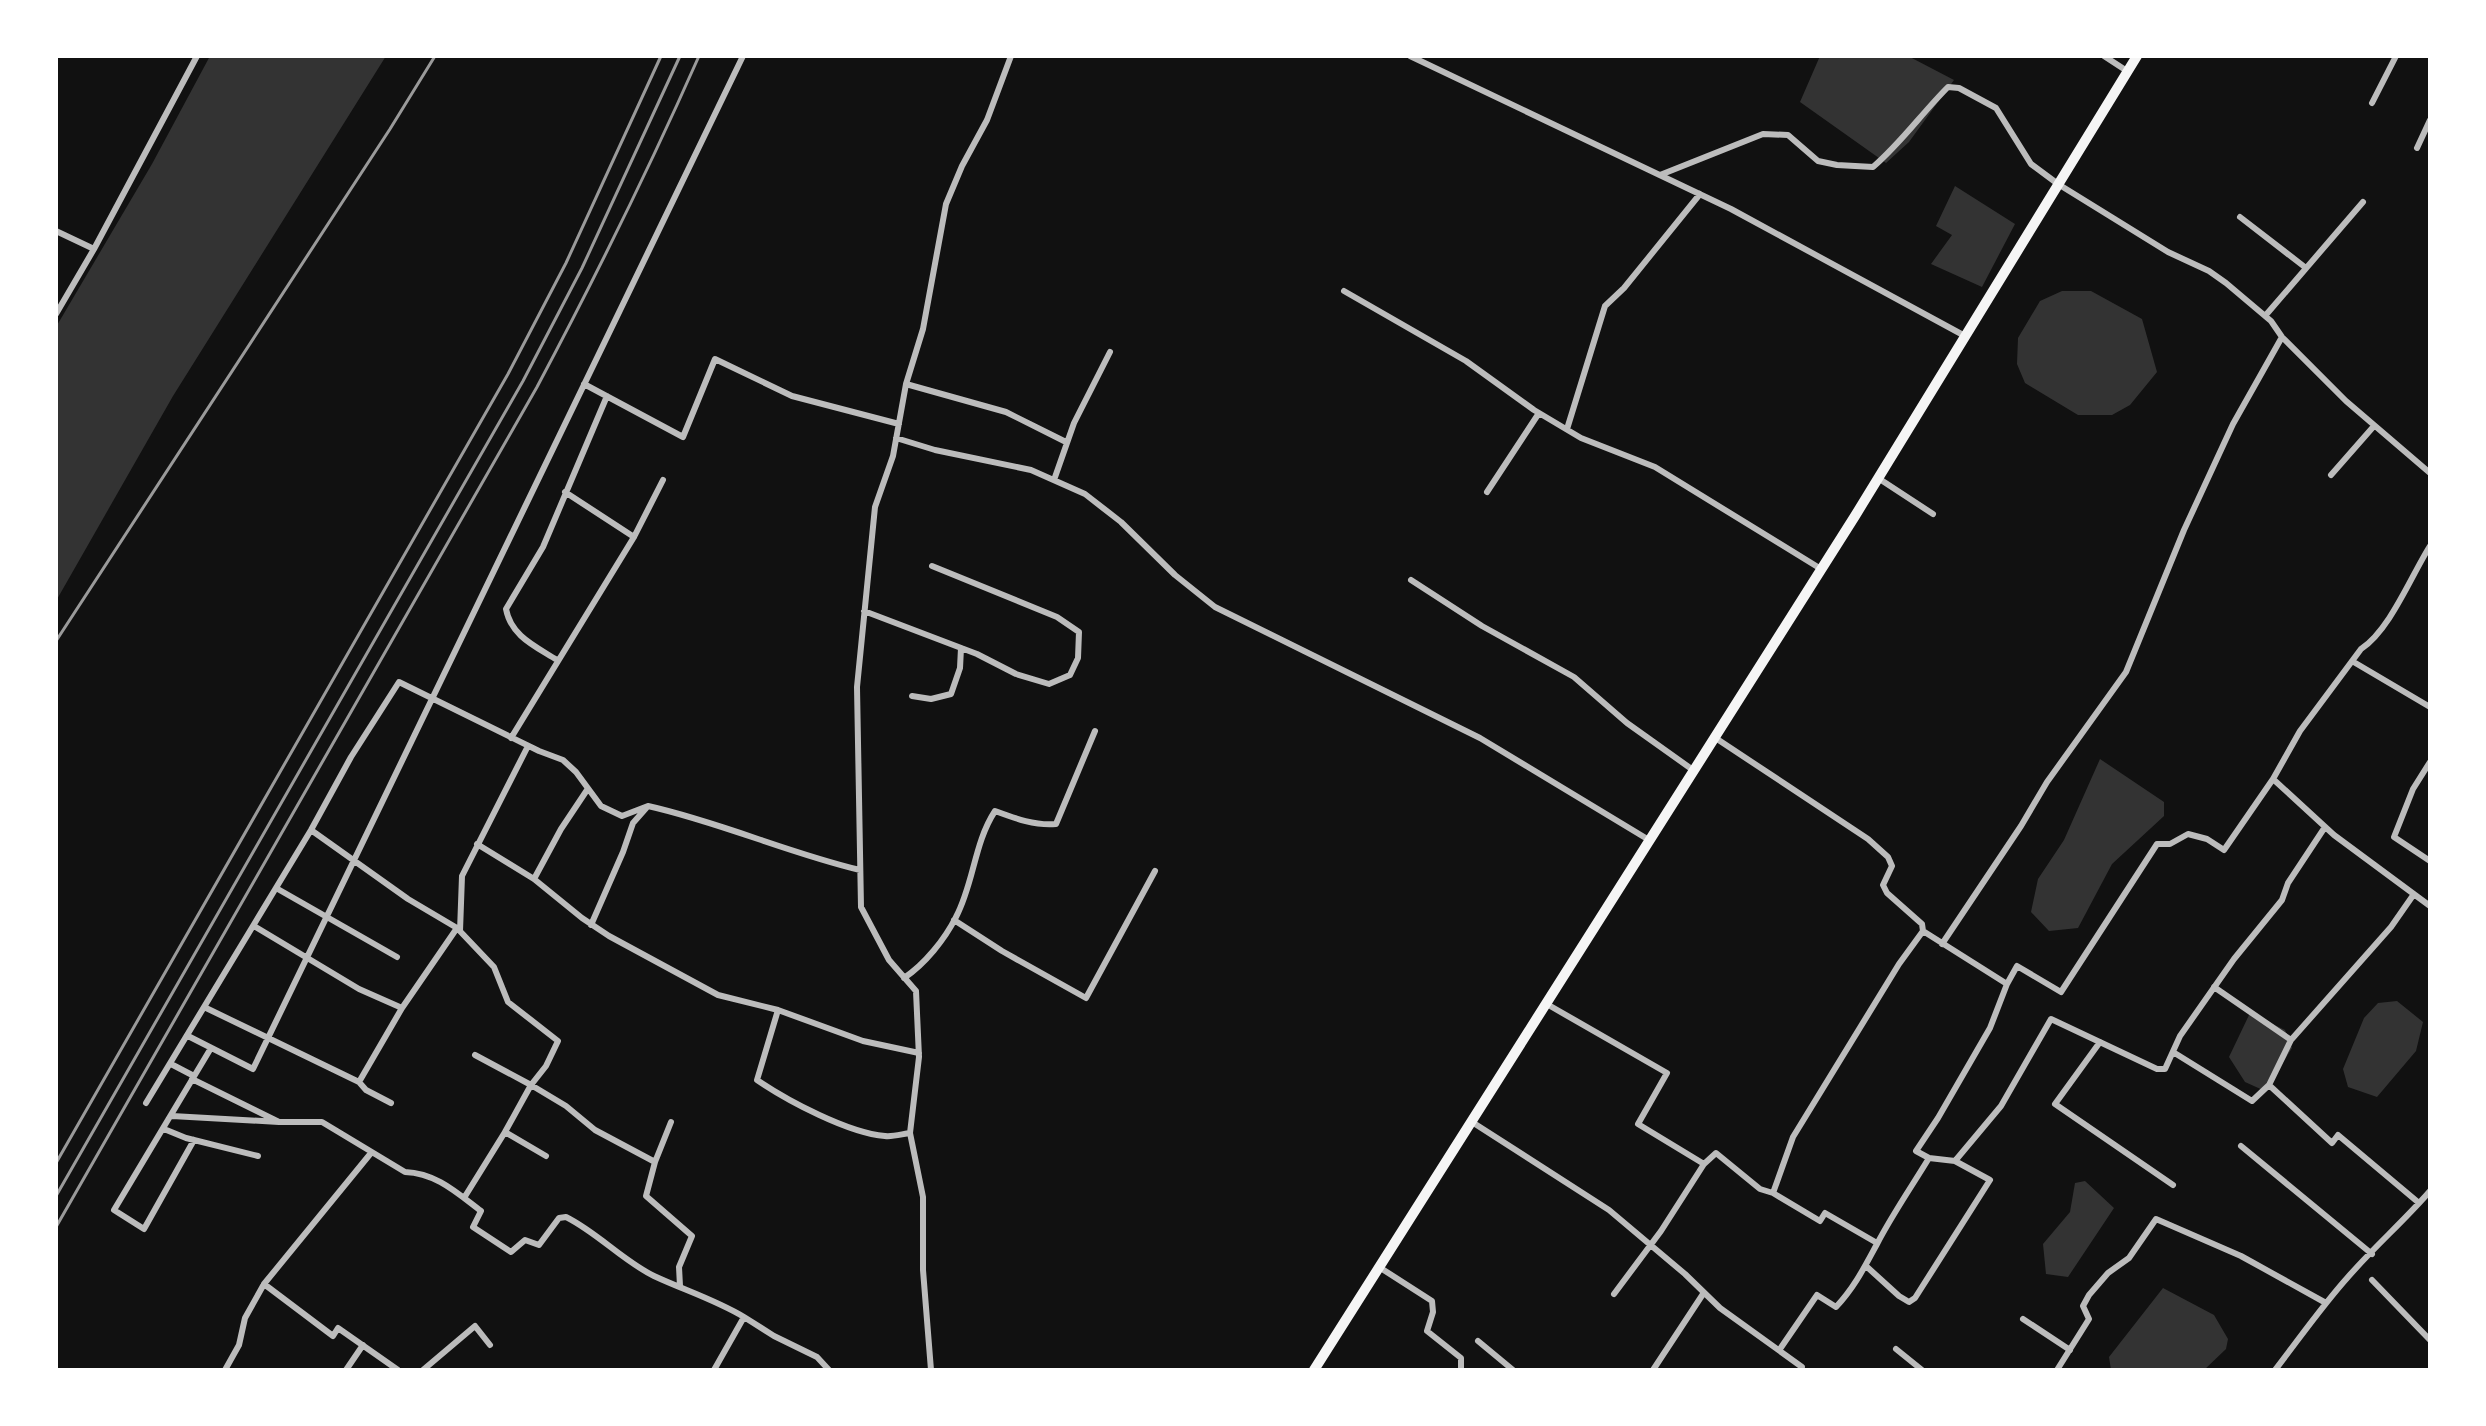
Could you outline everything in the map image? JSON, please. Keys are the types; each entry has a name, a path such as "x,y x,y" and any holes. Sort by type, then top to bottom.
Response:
{"main road":[{"path":"1314,1370 1878,478 2137,56"}],"street":[{"path":"56,314 197,56"},
{"path":"188,1036 253,1069 743,56"},
{"path":"931,1370 923,1270 923,1197 910,1133 919,1053 916,991 889,960 861,907 857,687 875,507 893,456 906,384 923,329 946,204 987,120 1011,56"},
{"path":"1410,56 1700,194 1965,336"},
{"path":"2104,56 2127,71"},
{"path":"2372,103 2396,56"},
{"path":"1660,175 1763,134 1788,135 1818,161 1873,167 1948,87 1959,88 1996,108 2031,164 2168,252 2209,271 2265,316 2322,379 2430,473"},
{"path":"2417,148 2430,120"},
{"path":"1567,429 1605,306 1624,288 1700,194"},
{"path":"2265,316 2363,202"},
{"path":"2240,217 2306,268"},
{"path":"56,231 94,249"},
{"path":"1344,291 1466,361 1539,413 1620,454 1655,467 1821,569"},
{"path":"1942,944 2047,782 2126,672 2184,530 2233,424 2282,337"},
{"path":"1054,480 1062,463 1066,442 1110,352"},
{"path":"584,384 683,437 715,359 792,396 899,424"},
{"path":"906,384 1006,412 1066,442"},
{"path":"557,660 508,623 506,609 543,547 607,396"},
{"path":"1487,492 1539,413"},
{"path":"2331,475 2374,426"},
{"path":"896,438 935,450 1031,470 1085,494 1121,522 1175,575 1215,607 1480,738 1649,840"},
{"path":"1878,478 1933,514"},
{"path":"511,738 634,537 663,480"},
{"path":"565,492 634,537"},
{"path":"1866,1266 1899,1296 1909,1302 1915,1298 1990,1180 1955,1161 1929,1158 1916,1151 1990,1028 2017,966 2061,992 2157,844 2170,844 2188,834 2207,839 2224,850 2273,779 2300,731 2361,649 2370,643 2384,624 2430,546"},
{"path":"864,611 961,648 1016,674 1049,684 1070,675 1078,658 1079,632 1030,604 932,566"},
{"path":"1411,580 1482,626 1574,677 1627,723 1693,770"},
{"path":"912,696 931,699 951,694 960,668 961,648"},
{"path":"2352,661 2430,707"},
{"path":"146,1103 311,830 351,757 399,682 511,738 563,760 601,806 622,816 648,806 675,812 802,855 860,870"},
{"path":"904,978 919,968 954,920 981,840 995,811 1018,820 1056,824 1095,731"},
{"path":"1714,737 1868,839 1888,857 1892,866 1883,885 1887,893 1922,924 1923,931 1807,1112 1793,1137 1773,1193"},
{"path":"359,1082 402,1008 458,930 462,876 528,746"},
{"path":"2430,762 2414,788 2394,837 2430,861"},
{"path":"2273,779 2325,827 2430,906"},
{"path":"534,879 587,790"},
{"path":"591,925 633,823 648,806"},
{"path":"1955,1161 2001,1106 2051,1019 2162,1069 2169,1064 2180,1036 2234,959 2282,900 2288,883 2325,827"},
{"path":"311,830 408,899 458,930 494,967 508,1002 558,1041 546,1066 531,1085 464,1198"},
{"path":"477,844 534,879 591,925 718,995 778,1010 863,1041 919,1053"},
{"path":"954,920 1086,998 1155,871"},
{"path":"276,888 397,957"},
{"path":"2173,1052 2252,1101 2269,1085 2291,1040 2391,927 2414,894"},
{"path":"254,926 359,989 402,1008"},
{"path":"1923,931 2007,984"},
{"path":"2214,987 2291,1040"},
{"path":"1545,1003 1667,1073 1638,1124 1704,1164"},
{"path":"204,1007 359,1082 366,1090 391,1103"},
{"path":"778,1010 757,1080 777,1093 854,1128 886,1136 910,1133"},
{"path":"2100,1042 2055,1104 2173,1185"},
{"path":"194,1140 144,1229 114,1210 211,1048"},
{"path":"475,1055 566,1106 595,1130 655,1162"},
{"path":"171,1064 279,1122"},
{"path":"2269,1085 2332,1143 2338,1135 2419,1203"},
{"path":"172,1116 322,1122 405,1172 419,1172 442,1181 481,1211 473,1227 511,1252 525,1240 539,1245 559,1218 566,1217 591,1229 653,1275 744,1317 817,1357 829,1370"},
{"path":"1471,1121 1609,1210 1685,1274 1703,1294 1780,1349 1802,1367 1801,1370"},
{"path":"671,1122 646,1196 692,1236 679,1267 680,1286"},
{"path":"164,1129 258,1156"},
{"path":"505,1132 546,1156"},
{"path":"2241,1146 2372,1254"},
{"path":"225,1370 239,1345 248,1311 264,1284 371,1153"},
{"path":"1614,1294 1704,1164 1716,1153 1760,1189 1773,1193 1820,1221 1825,1213 1877,1243"},
{"path":"1780,1349 1817,1295 1836,1307 1866,1266 1929,1158"},
{"path":"2275,1370 2349,1276 2430,1191"},
{"path":"2057,1370 2089,1319 2083,1306 2089,1295 2108,1273 2129,1258 2156,1219 2241,1256 2326,1303"},
{"path":"1379,1267 1432,1301 1433,1312 1427,1331 1461,1358 1461,1370"},
{"path":"2372,1280 2430,1340"},
{"path":"264,1284 333,1336 338,1328 398,1370"},
{"path":"1653,1370 1703,1294"},
{"path":"714,1370 744,1317"},
{"path":"2023,1319 2070,1350"},
{"path":"423,1370 475,1326 490,1345"},
{"path":"1478,1341 1513,1370"},
{"path":"346,1370 363,1345"},
{"path":"1896,1349 1922,1370"}],"shaded area":[{"path":"210,56 386,56 173,396 56,601 56,327 152,164"},
{"path":"1820,56 1908,56 1954,80 1909,142 1886,163 1800,102"},
{"path":"1955,186 2015,224 1982,287 1931,264 1952,235 1936,226"},
{"path":"2062,291 2091,291 2142,319 2157,372 2130,405 2112,415 2078,415 2025,383 2017,364 2018,338 2040,301"},
{"path":"2100,759 2164,802 2164,816 2112,864 2078,928 2049,931 2031,912 2038,879 2064,840"},
{"path":"2397,1001 2423,1022 2416,1051 2377,1097 2348,1087 2343,1069 2364,1018 2378,1003"},
{"path":"2250,1013 2285,1030 2292,1048 2265,1091 2245,1082 2229,1057"},
{"path":"2085,1181 2114,1208 2068,1277 2046,1274 2043,1244 2070,1212 2075,1183"},
{"path":"2163,1288 2214,1315 2228,1339 2226,1349 2204,1370 2111,1370 2109,1357"}],"railway":[{"path":"56,641 435,56"},
{"path":"56,1163 508,374 566,263 661,56"},
{"path":"56,1196 523,381 582,268 680,56"},
{"path":"56,1227 537,387 621,223 699,56"}]}
